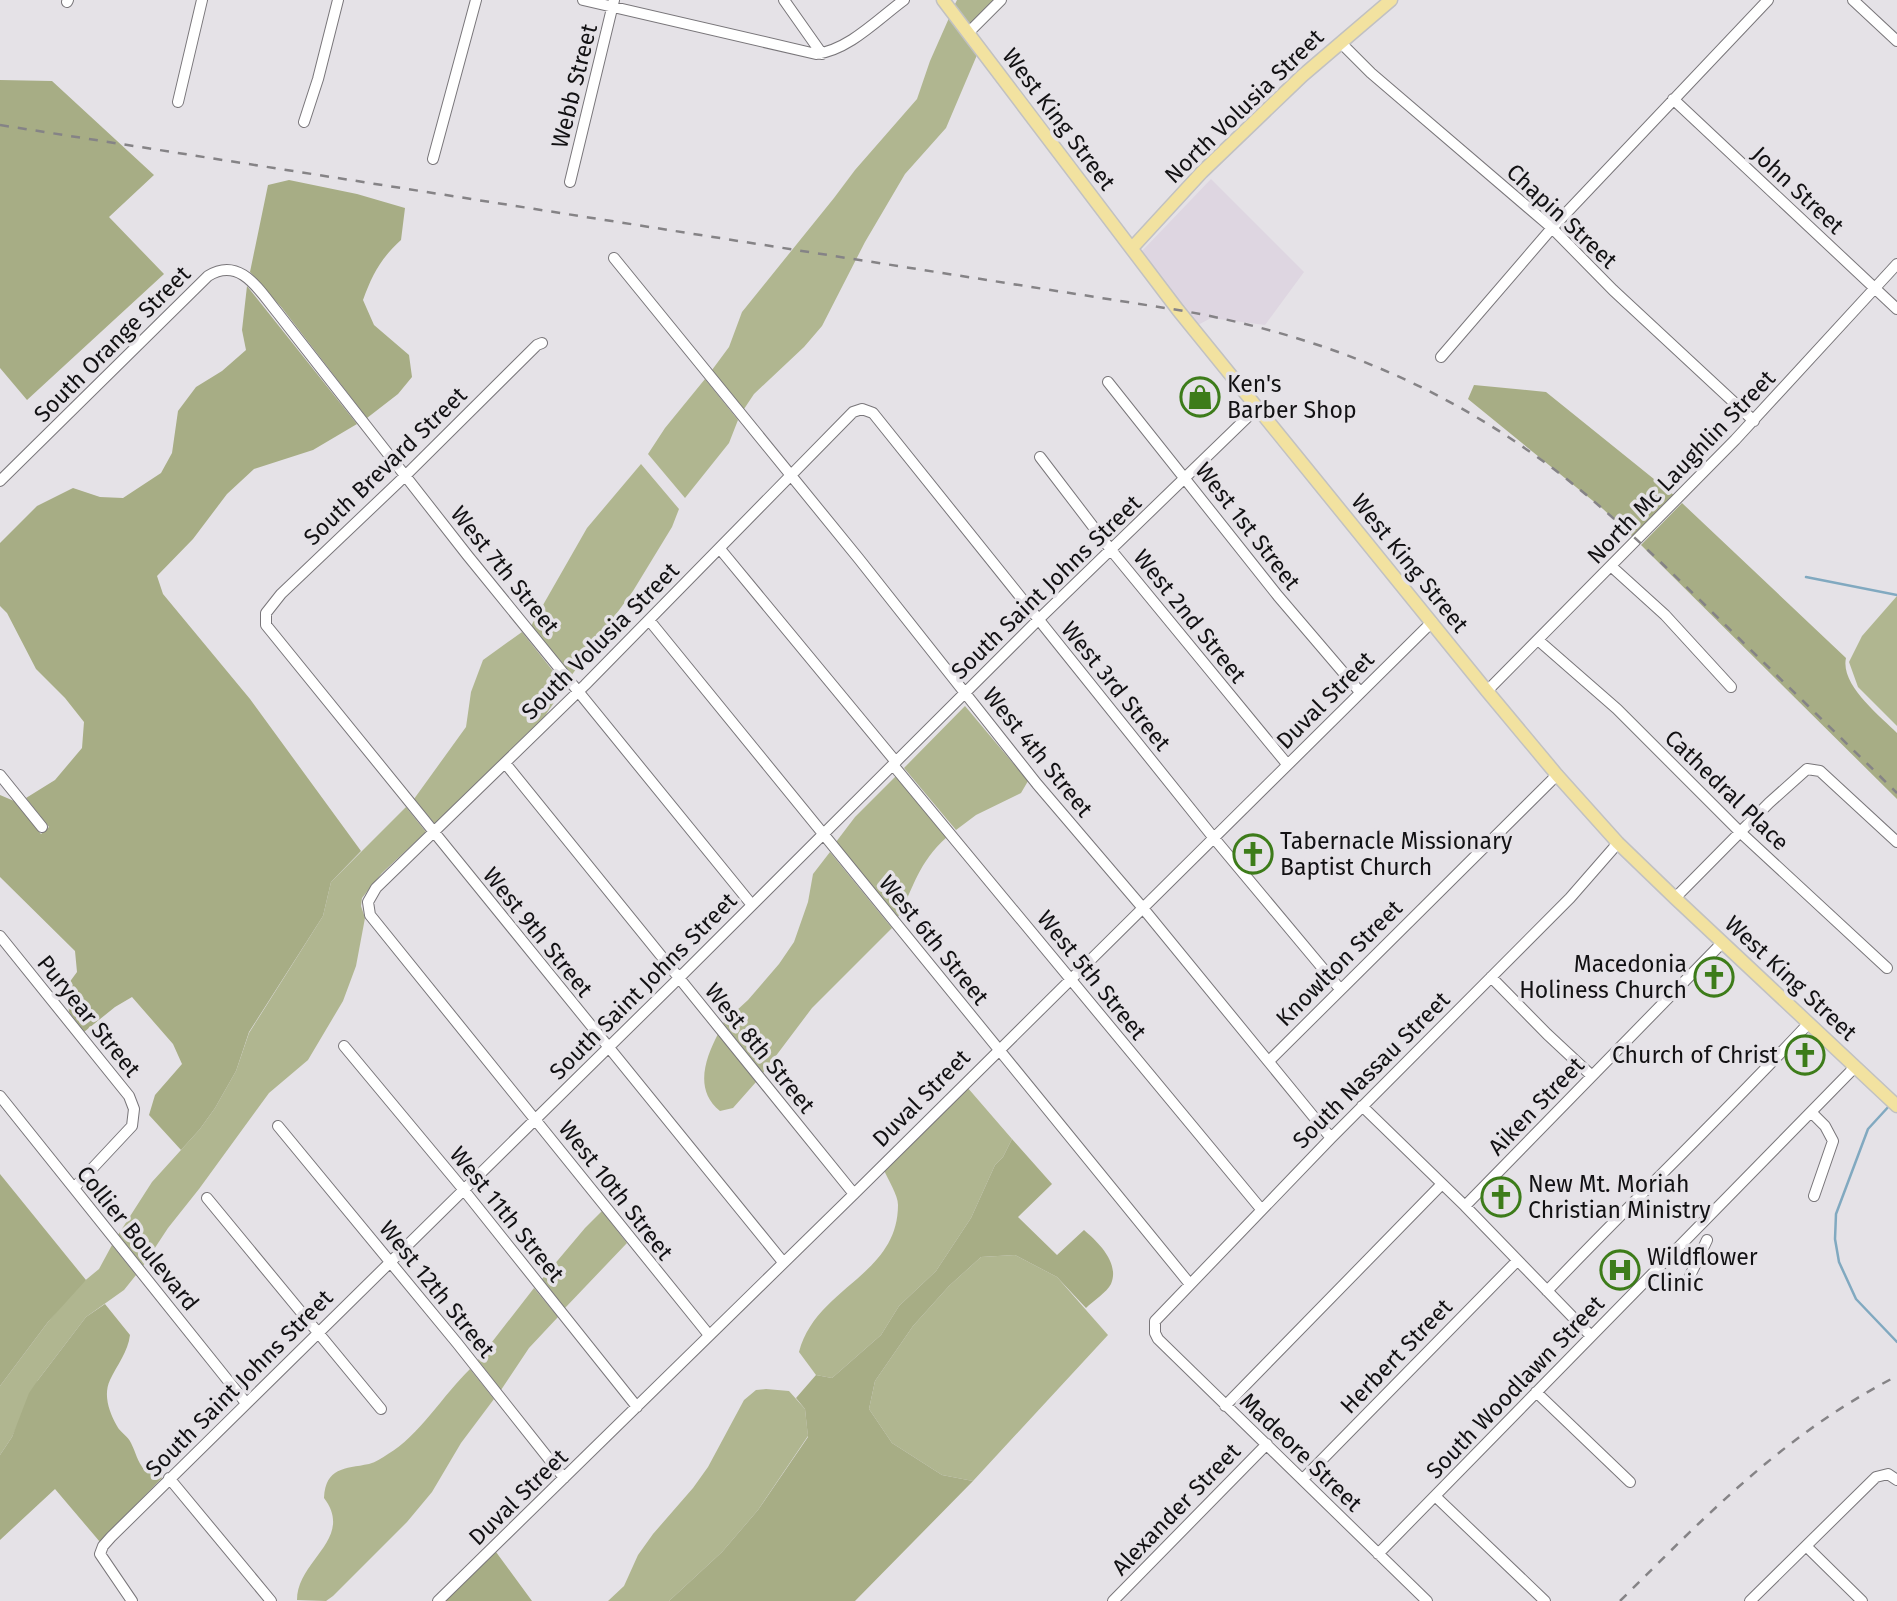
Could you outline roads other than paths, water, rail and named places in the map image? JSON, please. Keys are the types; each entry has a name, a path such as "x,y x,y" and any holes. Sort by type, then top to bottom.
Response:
{"main road":[{"name":"West King Street","path":"943,0 1184,317 1557,775 1618,843 1892,1102"},
{"name":"North Volusia Street","path":"1132,248 1202,172 1303,76 1391,0"}],"street":[{"path":"178,102 202,0"},
{"path":"304,122 338,0"},
{"path":"433,159 475,0"},
{"path":"583,0 614,4 807,54 821,54 842,46 904,0"},
{"path":"784,0 821,54"},
{"path":"968,33 1001,0"},
{"path":"1441,357 1552,228 1768,0"},
{"path":"1853,0 1897,41"},
{"name":"Webb Street","path":"570,182 614,4"},
{"name":"Chapin Street","path":"1341,43 1371,73 1552,228 1613,290 1754,421"},
{"name":"John Street","path":"1673,99 1897,309"},
{"name":"West 4th Street","path":"614,258 1038,784 1331,1138"},
{"name":"North Mc Laughlin Street","path":"1487,691 1754,421 1897,264"},
{"name":"West 7th Street","path":"223,269 237,270 245,274 277,312 577,691 752,905"},
{"name":"South Orange Street","path":"0,481 208,276 223,269"},
{"name":"South Brevard Street","path":"266,625 266,613 281,594 542,343"},
{"name":"West 1st Street","path":"1108,382 1278,596 1360,692"},
{"name":"South Saint Johns Street","path":"132,1601 100,1554 103,1546 1038,620 1258,407"},
{"name":"South Volusia Street","path":"368,902 376,887 649,620 853,412 862,409"},
{"name":"West 3rd Street","path":"862,409 873,414 1213,837 1340,989"},
{"name":"West 2nd Street","path":"1040,457 1111,550 1287,764"},
{"name":"West 5th Street","path":"720,549 1261,1209"},
{"path":"1612,567 1665,615 1731,687"},
{"name":"West 6th Street","path":"649,620 1189,1283"},
{"name":"Duval Street","path":"438,1601 1432,622"},
{"name":"West 9th Street","path":"266,625 783,1262"},
{"name":"Cathedral Place","path":"1538,640 1608,700 1740,832 1887,968"},
{"name":"West 8th Street","path":"505,763 853,1194"},
{"path":"1675,898 1803,771 1814,768 1897,842"},
{"path":"0,775 42,827"},
{"name":"Knowlton Street","path":"1269,1061 1557,775"},
{"name":"South Nassau Street","path":"1154,1327 1158,1316 1189,1283 1570,898 1618,843"},
{"name":"West 10th Street","path":"368,902 370,915 709,1335"},
{"name":"Puryear Street","path":"0,936 129,1096 134,1110 132,1126 74,1188"},
{"name":"Aiken Street","path":"1465,1206 1722,943"},
{"path":"1491,976 1592,1076"},
{"path":"1547,1291 1808,1024"},
{"name":"West 11th Street","path":"344,1046 463,1189 637,1407"},
{"name":"South Woodlawn Street","path":"1378,1554 1854,1066"},
{"name":"Collier Boulevard","path":"0,1096 246,1403"},
{"path":"1363,1106 1591,1336"},
{"path":"1811,1112 1825,1126 1833,1141 1814,1196"},
{"name":"West 12th Street","path":"278,1126 564,1478"},
{"path":"1225,1406 1441,1185"},
{"path":"207,1198 381,1409"},
{"path":"1688,1280 1707,1240"},
{"name":"Herbert Street","path":"1303,1479 1517,1261"},
{"name":"Madeore Street","path":"1154,1327 1158,1339 1427,1601"},
{"path":"1536,1392 1630,1482"},
{"name":"Alexander Street","path":"1113,1601 1267,1444"},
{"path":"1751,1601 1876,1477 1885,1474 1897,1480"},
{"path":"169,1478 271,1601"},
{"path":"1435,1496 1545,1601"},
{"path":"1807,1547 1862,1601"}],"waterway":[{"path":"1806,577 1897,595"},
{"path":"1890,1105 1868,1129 1836,1214 1835,1239 1839,1262 1856,1299 1897,1342"}],"railway":[{"path":"0,125 1178,310 1226,319 1319,345 1408,381 1451,403 1493,427 1556,471 1642,545 1897,793"},
{"path":"1620,1601 1717,1506 1783,1449 1856,1399 1897,1376"}],"place":[{"name":"Ken's Barber Shop","path":"1200,397"},
{"name":"Tabernacle Missionary Baptist Church","path":"1253,854"},
{"name":"Macedonia Holiness Church","path":"1714,977"},
{"name":"Church of Christ","path":"1805,1055"},
{"name":"New Mt. Moriah Christian Ministry","path":"1501,1197"},
{"name":"Wildflower Clinic","path":"1620,1270"}]}
